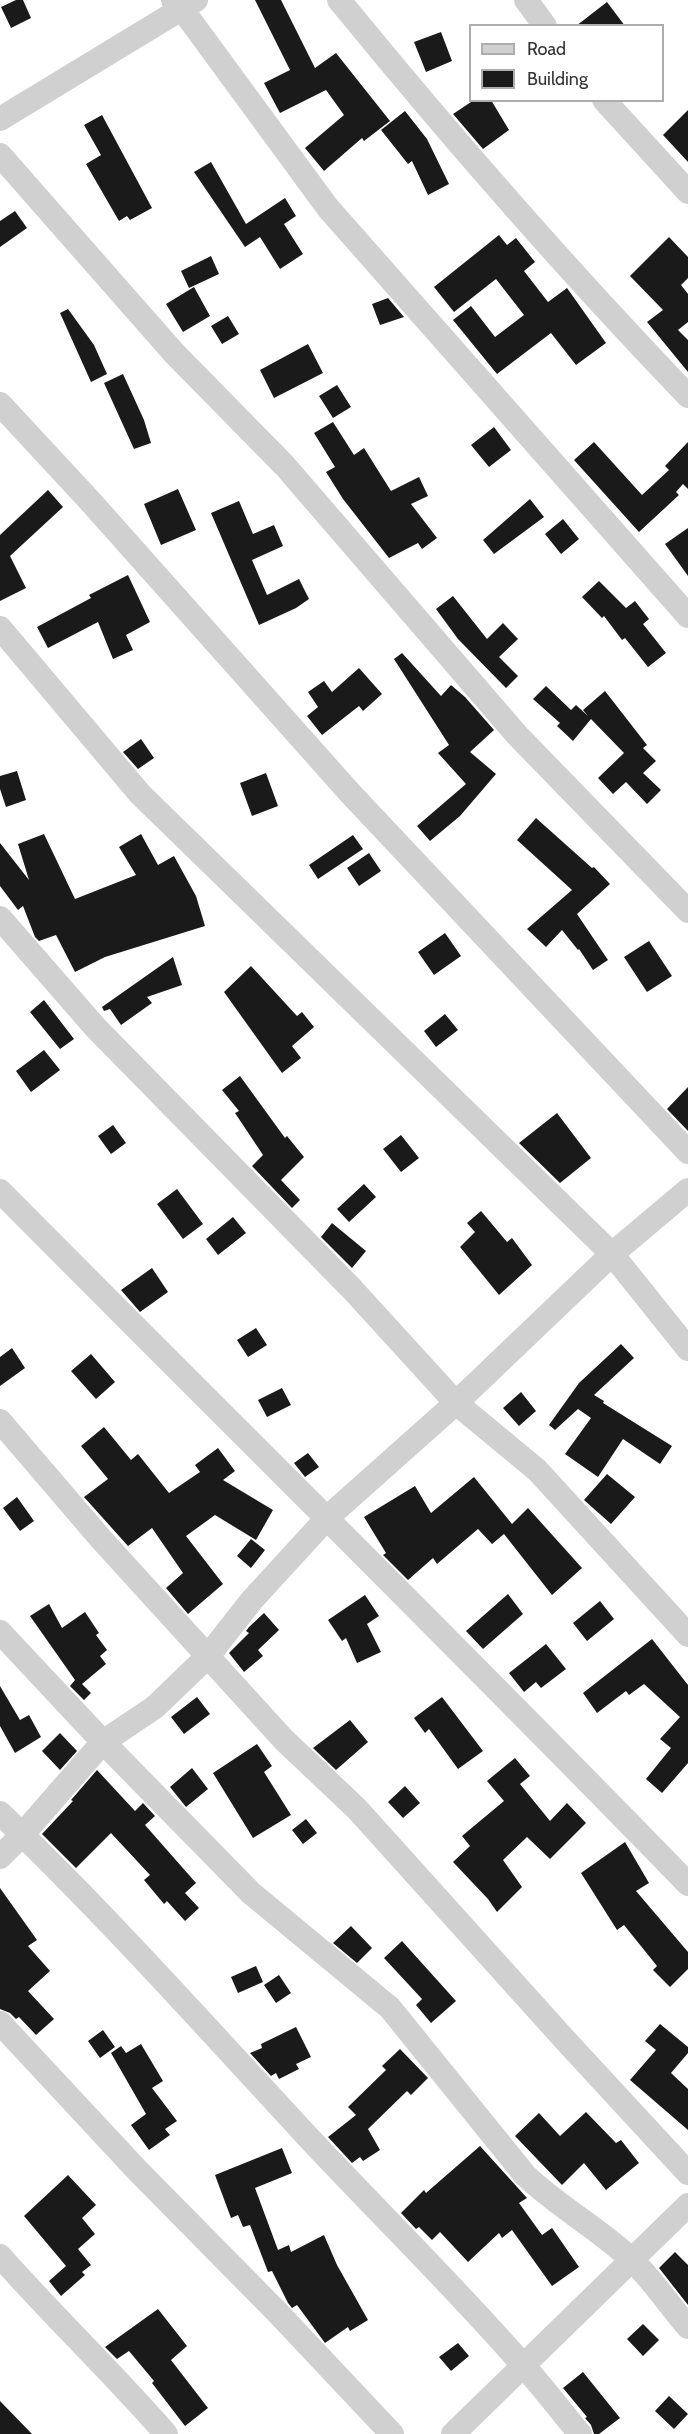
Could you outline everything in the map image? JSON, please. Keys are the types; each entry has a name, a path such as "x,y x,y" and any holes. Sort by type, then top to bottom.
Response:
{"street":[{"path":"339,0 443,127 634,340 688,396"},
{"path":"526,0 544,24"},
{"path":"0,119 183,3 328,208 688,616"},
{"path":"606,102 688,192"},
{"path":"0,155 174,353 285,466 517,735 688,911"},
{"path":"0,404 90,501 350,793 688,1152"},
{"path":"0,628 140,794 612,1254 688,1349"},
{"path":"0,918 95,1027 352,1289 456,1403 537,1470 688,1635"},
{"path":"0,1857 103,1742 155,1707 208,1656 252,1600 328,1517 456,1403 612,1254 688,1190"},
{"path":"0,1191 186,1379 328,1517 688,1884"},
{"path":"0,1421 101,1539 284,1740 357,1809 566,2042 688,2173"},
{"path":"0,1632 103,1742 251,1893 390,2008 535,2185 592,2226 632,2260 688,2327"},
{"path":"0,1813 224,2044 427,2260 523,2365 580,2434"},
{"path":"0,2023 137,2170 278,2313 392,2434"},
{"path":"453,2434 688,2205"},
{"path":"0,2256 40,2301 134,2397 166,2434"}],"building":[{"path":"16,0 23,0 31,18 11,28 1,7"},
{"path":"255,0 281,0 315,68 336,53 390,121 364,141 362,138 324,171 305,148 344,115 326,90 280,113 264,83 290,70"},
{"path":"607,2 624,24 579,24"},
{"path":"441,32 452,61 426,72 414,42"},
{"path":"471,102 492,102 509,130 483,149 453,114"},
{"path":"688,110 688,162 663,135"},
{"path":"405,111 427,139 449,184 428,195 412,161 408,164 381,130"},
{"path":"102,115 152,208 130,220 127,216 119,221 86,164 101,155 84,125"},
{"path":"211,162 246,224 285,198 296,216 284,224 303,254 280,269 260,237 245,247 194,172"},
{"path":"15,211 27,228 0,247 0,221"},
{"path":"499,235 507,245 516,238 535,262 524,271 548,302 567,288 606,343 576,365 551,333 497,374 453,320 471,306 495,337 524,315 496,279 454,312 434,287"},
{"path":"669,237 688,257 688,278 681,285 688,294 688,322 678,330 688,340 688,372 647,322 663,310 630,276"},
{"path":"211,256 219,274 189,288 181,271"},
{"path":"194,287 210,316 183,332 166,304"},
{"path":"388,298 404,317 380,325 372,304"},
{"path":"68,309 94,345 107,374 91,382 60,313"},
{"path":"228,316 239,334 222,344 211,326"},
{"path":"308,344 323,373 274,398 260,370"},
{"path":"123,374 144,420 151,443 134,449 104,383"},
{"path":"337,385 351,407 333,418 319,396"},
{"path":"333,422 354,455 364,448 391,491 419,477 428,496 411,504 437,538 422,549 418,543 389,558 343,499 326,472 335,467 314,433"},
{"path":"494,427 511,450 489,467 471,445"},
{"path":"594,442 642,495 669,470 665,466 688,442 688,489 683,484 676,492 679,495 639,532 574,460"},
{"path":"178,489 196,530 161,545 144,504"},
{"path":"48,490 63,507 10,556 26,588 0,601 0,535"},
{"path":"530,499 544,517 494,554 483,540"},
{"path":"239,501 253,534 274,525 283,546 252,560 267,595 299,579 309,599 296,608 259,625 211,513"},
{"path":"563,519 579,539 561,554 545,534"},
{"path":"688,528 688,576 665,544"},
{"path":"128,575 150,622 126,635 133,650 113,659 98,622 48,648 37,627 91,598 89,595"},
{"path":"599,581 626,608 635,601 649,619 643,624 666,653 648,667 625,638 622,640 604,616 602,618 582,597"},
{"path":"453,596 487,639 503,623 518,639 499,657 518,676 506,688 458,639 436,609"},
{"path":"402,653 441,696 451,685 465,697 494,730 470,752 496,774 460,816 430,841 417,826 466,784 438,753 449,745 394,659"},
{"path":"359,668 382,694 363,711 359,706 322,735 307,716 318,707 308,692 324,681 332,692"},
{"path":"546,686 571,710 576,705 588,716 583,710 605,691 647,745 643,748 656,761 643,773 661,790 647,804 626,782 613,794 598,778 624,753 591,719 573,741 557,726 560,723 533,699"},
{"path":"141,739 154,758 138,769 123,752"},
{"path":"17,771 26,800 6,807 0,789 0,776"},
{"path":"266,773 278,806 252,816 240,783"},
{"path":"536,818 592,868 594,867 610,884 577,914 608,960 593,970 562,930 546,947 527,929 572,890 517,840"},
{"path":"44,834 75,899 136,875 119,847 141,834 158,865 174,856 196,896 205,926 105,957 75,972 56,935 39,941 35,937 23,906 18,910 0,886 0,843 29,880 18,844"},
{"path":"353,835 363,849 318,879 309,865"},
{"path":"369,853 381,871 359,886 347,868"},
{"path":"445,933 461,956 434,975 418,952"},
{"path":"649,941 672,976 647,992 624,957"},
{"path":"173,957 182,985 147,997 152,1003 121,1025 110,1009 104,1011 102,1007"},
{"path":"251,966 297,1016 302,1012 314,1027 292,1046 301,1058 282,1073 224,992"},
{"path":"44,1000 74,1039 60,1049 30,1012"},
{"path":"445,1014 458,1030 436,1047 424,1031"},
{"path":"44,1050 60,1070 31,1092 16,1071"},
{"path":"240,1076 285,1138 287,1136 304,1157 281,1180 300,1200 292,1208 252,1166 263,1155 235,1113 239,1111 222,1090"},
{"path":"688,1087 688,1131 667,1109"},
{"path":"557,1113 591,1158 560,1183 519,1143"},
{"path":"113,1125 126,1143 111,1154 98,1136"},
{"path":"401,1135 419,1158 401,1172 383,1149"},
{"path":"364,1184 376,1197 349,1222 337,1209"},
{"path":"177,1189 203,1224 183,1239 157,1204"},
{"path":"481,1211 507,1242 512,1238 532,1265 499,1295 460,1247 475,1232 467,1223"},
{"path":"233,1217 246,1233 218,1255 206,1239"},
{"path":"332,1223 366,1251 352,1268 321,1237"},
{"path":"152,1268 168,1292 140,1312 121,1290"},
{"path":"256,1328 267,1345 248,1357 237,1340"},
{"path":"621,1344 634,1358 594,1395 672,1446 660,1464 623,1439 598,1477 565,1454 591,1418 578,1409 555,1430 549,1425 579,1383"},
{"path":"12,1348 25,1368 0,1386 0,1357"},
{"path":"91,1354 115,1382 96,1399 71,1371"},
{"path":"282,1388 291,1405 267,1417 258,1400"},
{"path":"521,1392 536,1411 519,1426 503,1408"},
{"path":"104,1427 131,1460 138,1454 169,1493 200,1472 195,1465 218,1448 235,1471 223,1480 273,1510 256,1540 215,1515 186,1536 223,1584 188,1614 166,1588 183,1573 152,1528 128,1546 84,1497 108,1479 81,1446"},
{"path":"308,1453 319,1467 305,1477 294,1463"},
{"path":"607,1474 635,1497 611,1524 584,1500"},
{"path":"474,1477 512,1524 528,1508 582,1568 552,1595 504,1534 492,1544 478,1529 437,1564 433,1558 408,1580 383,1555 386,1553 364,1517 415,1486 431,1513"},
{"path":"17,1497 34,1521 20,1531 3,1508"},
{"path":"251,1539 265,1550 251,1568 237,1556"},
{"path":"508,1594 523,1614 483,1649 466,1631"},
{"path":"365,1595 379,1616 367,1624 381,1652 357,1663 346,1638 342,1641 328,1620"},
{"path":"600,1601 614,1619 587,1641 573,1623"},
{"path":"49,1604 62,1628 85,1612 99,1633 96,1635 107,1650 100,1656 106,1664 82,1684 91,1693 84,1700 70,1686 75,1680 30,1616"},
{"path":"264,1613 279,1630 258,1650 263,1656 244,1672 229,1653 249,1633 246,1631 249,1627"},
{"path":"652,1639 688,1685 688,1763 662,1793 646,1779 671,1748 660,1739 680,1717 644,1684 629,1695 626,1691 597,1713 583,1693"},
{"path":"546,1644 566,1669 541,1688 536,1682 524,1692 509,1673"},
{"path":"0,1686 20,1720 29,1715 41,1737 15,1753 0,1726"},
{"path":"197,1697 210,1714 184,1734 171,1717"},
{"path":"442,1697 483,1751 458,1769 429,1729 425,1733 414,1718"},
{"path":"350,1720 368,1742 336,1770 313,1748"},
{"path":"60,1733 77,1751 60,1770 42,1751"},
{"path":"257,1744 272,1766 264,1772 291,1815 253,1838 213,1773"},
{"path":"515,1758 530,1776 520,1784 550,1821 567,1803 586,1823 550,1859 527,1837 503,1860 522,1887 497,1912 488,1899 453,1862 470,1846 462,1836 504,1801 487,1781"},
{"path":"192,1768 208,1789 186,1807 170,1787"},
{"path":"97,1770 135,1811 143,1803 155,1816 145,1825 196,1883 185,1893 199,1908 185,1921 167,1901 164,1904 144,1880 150,1875 111,1833 76,1868 42,1834 73,1801 71,1800"},
{"path":"405,1786 420,1803 403,1818 388,1802"},
{"path":"306,1819 317,1833 303,1844 292,1830"},
{"path":"625,1842 649,1883 636,1891 688,1952 688,1969 670,1987 653,1970 657,1966 624,1925 617,1930 581,1873"},
{"path":"0,1888 37,1940 28,1946 50,1971 28,1991 54,2019 36,2035 19,2017 16,2019 10,2013 0,2009"},
{"path":"351,1926 372,1948 357,1963 333,1943"},
{"path":"402,1941 456,2001 431,2023 416,2005 422,1999 384,1958"},
{"path":"256,1966 263,1982 238,1993 231,1977"},
{"path":"279,1975 291,1993 276,2003 264,1985"},
{"path":"660,2024 688,2047 688,2053 671,2073 688,2089 688,2130 630,2080 656,2050 645,2041"},
{"path":"296,2027 311,2057 296,2064 299,2069 279,2079 276,2073 271,2076 250,2053 262,2048 261,2044"},
{"path":"103,2030 115,2047 100,2058 88,2041"},
{"path":"141,2044 163,2081 152,2088 177,2121 165,2129 170,2135 149,2150 131,2125 146,2114 111,2053 121,2046 126,2053"},
{"path":"400,2049 428,2078 411,2095 407,2091 368,2129 380,2150 363,2161 360,2157 352,2163 328,2137 356,2115 348,2107 386,2070 382,2066"},
{"path":"586,2112 616,2143 621,2140 639,2163 606,2190 584,2163 562,2185 515,2136 539,2113 560,2136"},
{"path":"480,2146 527,2198 519,2203 542,2235 552,2228 579,2267 552,2286 512,2230 502,2238 499,2233 468,2262 440,2232 432,2240 419,2227 416,2229 401,2213 424,2190 426,2193"},
{"path":"282,2148 292,2173 255,2188 278,2250 289,2245 291,2252 324,2235 337,2265 368,2320 350,2331 348,2327 325,2343 297,2305 292,2308 272,2271 268,2272 250,2225 243,2227 238,2215 231,2218 215,2175"},
{"path":"68,2175 96,2205 82,2218 95,2234 78,2249 91,2265 82,2272 85,2275 61,2296 49,2281 66,2266 24,2216"},
{"path":"675,2252 688,2265 688,2305 659,2268"},
{"path":"158,2309 187,2346 171,2360 208,2408 185,2426 152,2383 154,2381 129,2351 117,2359 105,2347"},
{"path":"643,2324 659,2340 643,2356 627,2339"},
{"path":"458,2343 469,2356 451,2371 439,2357"},
{"path":"583,2372 620,2418 599,2434 594,2434 585,2418 587,2417 563,2388"},
{"path":"669,2396 688,2414 674,2429 655,2411"},
{"path":"0,2401 32,2434 0,2434"}]}
